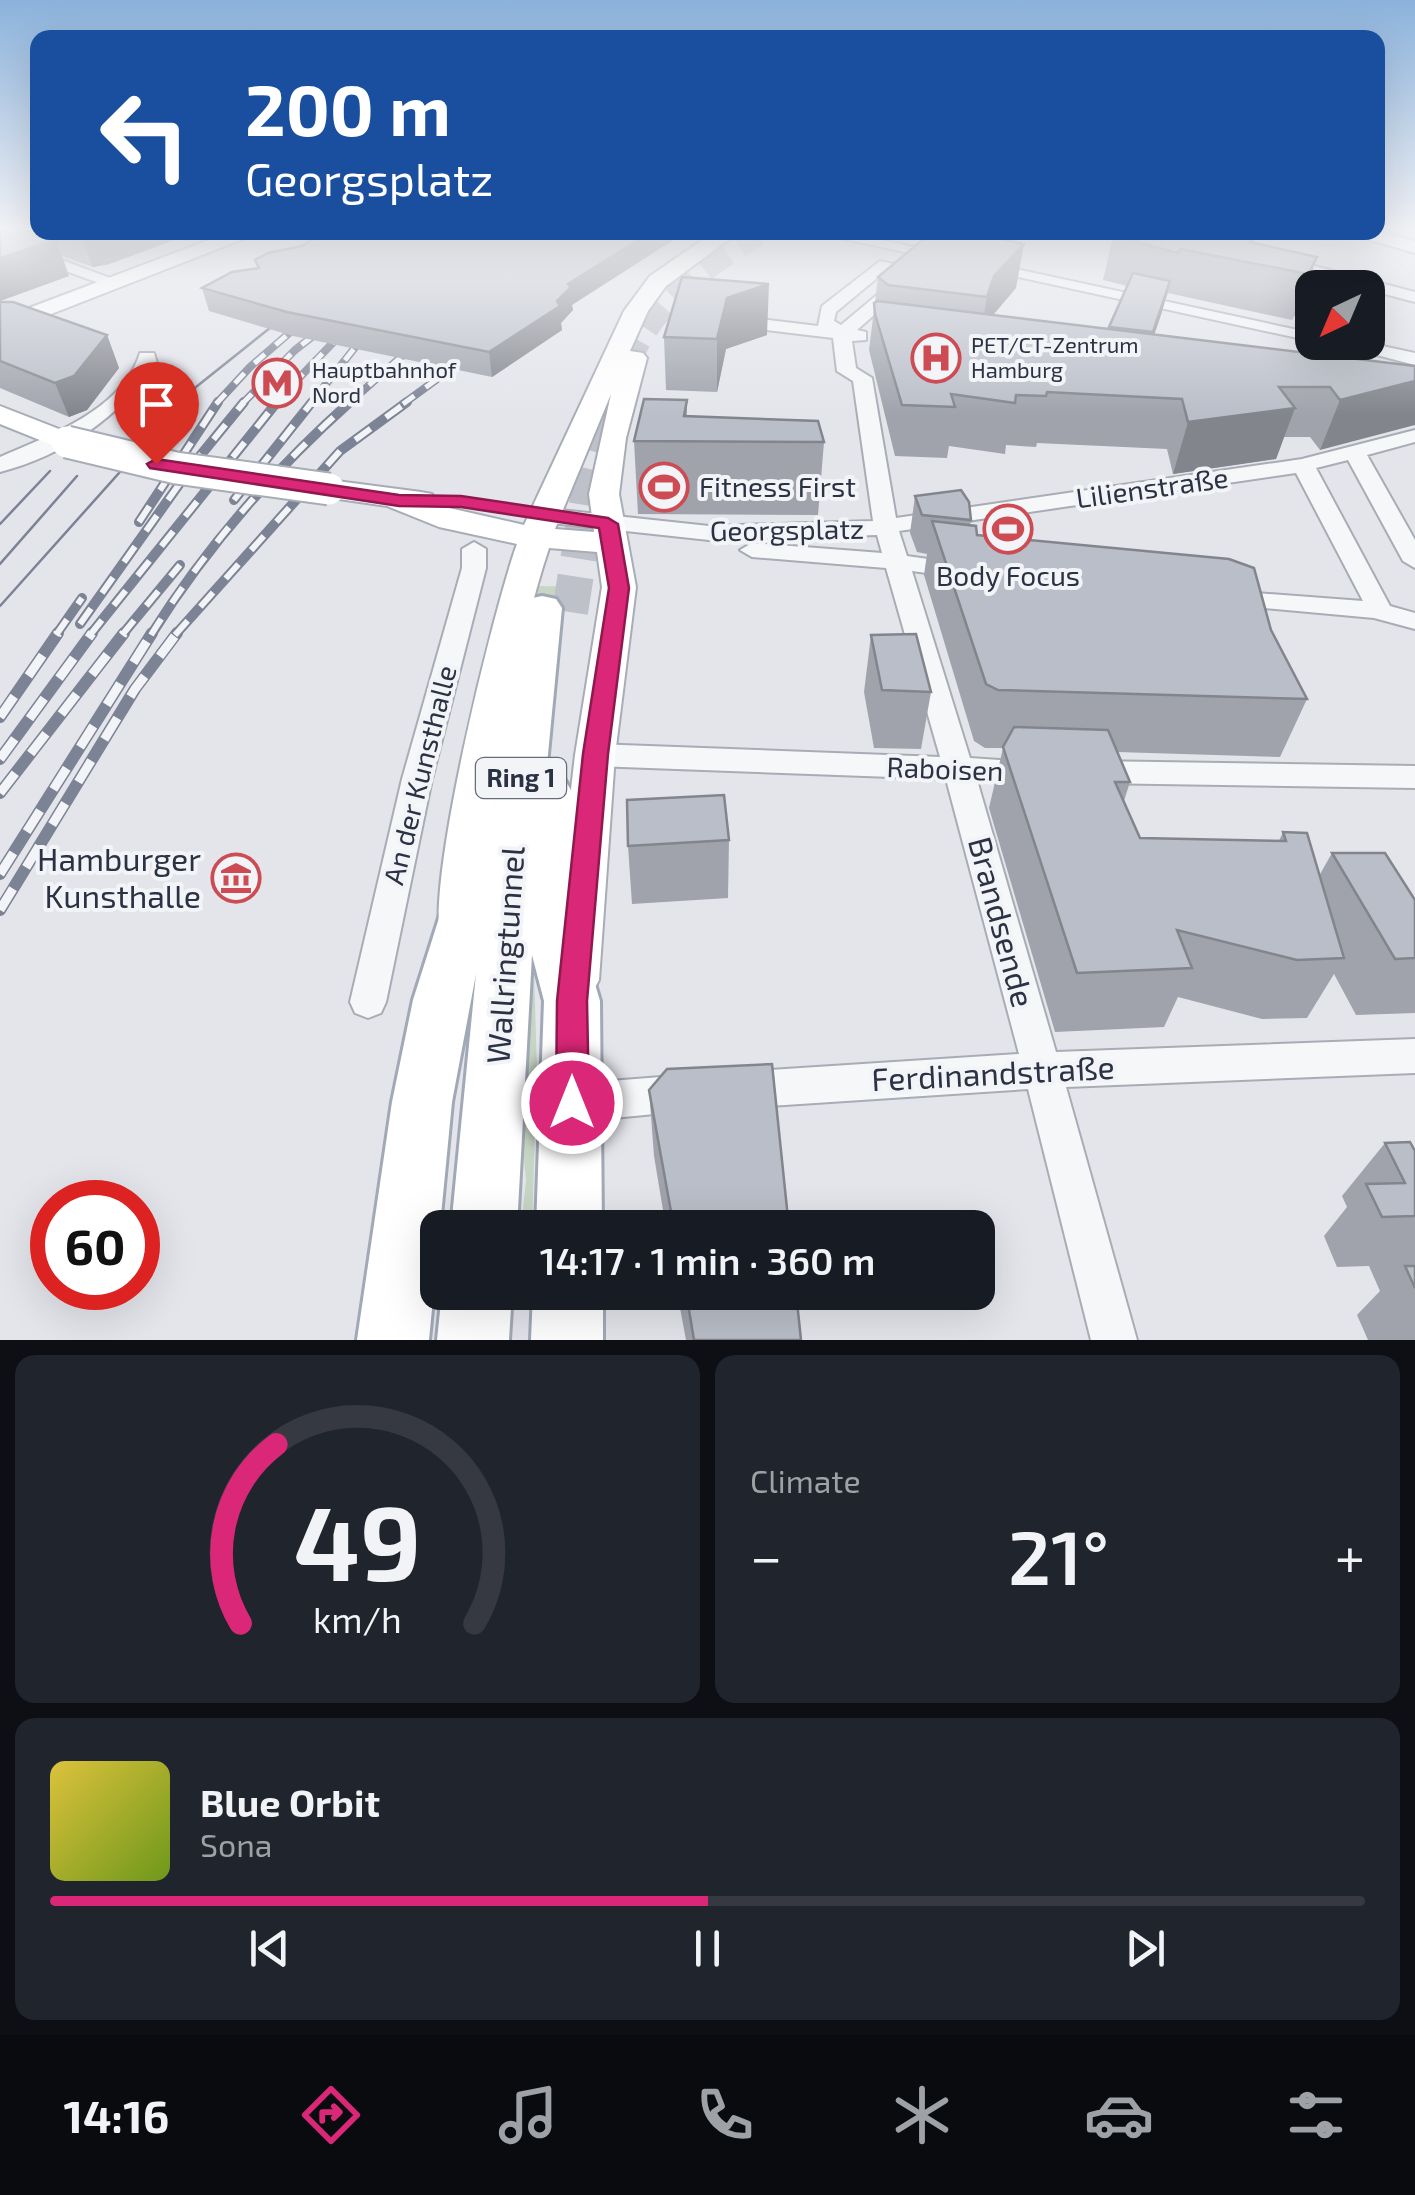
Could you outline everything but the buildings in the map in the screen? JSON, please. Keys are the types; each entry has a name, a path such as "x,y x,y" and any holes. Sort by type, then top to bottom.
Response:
{"main road":[{"path":"0,318 74,291"},
{"path":"0,326 89,291"},
{"name":"Ring 1","path":"458,930 466,857 508,626 538,526 654,291"},
{"name":"Ring 1","path":"570,1210 572,1001 595,754 619,588 604,494 612,438 645,312 672,291"},
{"path":"0,414 64,440 163,466 399,500 437,519 610,533"},
{"name":"Wallringtunnel","path":"486,1206 512,859 556,610 542,873 546,914 572,1001"},
{"path":"393,1340 422,1102 458,930 512,859"},
{"path":"458,930 502,1015"},
{"path":"473,1340 476,1310"},
{"path":"567,1340 568,1310"}],"street":[{"path":"853,291 828,310 855,330"},
{"path":"886,526 862,378 847,371 842,360 855,330 896,291"},
{"path":"1089,291 1295,334"},
{"path":"1390,291 1415,297"},
{"path":"710,313 855,330"},
{"path":"1385,353 1415,359"},
{"path":"0,464 64,440 98,422 136,379 148,363 147,357"},
{"name":"Lilienstraße","path":"886,526 1303,465 1415,436"},
{"path":"1355,453 1415,561"},
{"path":"1303,465 1378,605 1375,610"},
{"name":"Georgsplatz","path":"886,526 899,564 610,533 762,534 886,526"},
{"name":"An der Kunsthalle","path":"368,1002 416,778 474,568 474,549"},
{"path":"899,564 992,574"},
{"name":"Brandsende","path":"899,564 960,770 1114,1340"},
{"path":"1197,596 1375,610 1415,621"},
{"name":"Raboisen","path":"595,754 960,770 1415,777"},
{"name":"Ferdinandstraße","path":"572,1103 1039,1070 1415,1056"}],"green space":[{"path":"537,586 586,587 586,611 526,611"},
{"path":"534,972 537,1070 533,1210 523,1210 526,1180 518,1098 527,973"}],"tunnel":[{"path":"610,404 634,346 676,291"},
{"path":"570,612 588,498 611,402"}],"tram line":[{"path":"0,606 196,387 290,312"},
{"path":"0,524 50,471"},
{"path":"0,564 77,476"}],"railway":[{"path":"216,404 250,367 309,316"},
{"path":"242,404 295,350 331,322"},
{"path":"274,404 348,327"},
{"path":"310,404 357,345 375,332"},
{"path":"348,404 420,340"},
{"path":"403,404 474,352"},
{"path":"139,522 218,402"},
{"path":"80,624 195,462 244,402"},
{"path":"90,635 277,402"},
{"path":"234,500 312,402"},
{"path":"151,635 194,571 242,511 350,402"},
{"path":"175,635 340,451 407,402"},
{"path":"122,635 180,565"},
{"path":"56,635 82,598"},
{"path":"0,717 58,633"},
{"path":"0,759 92,633"},
{"path":"0,793 124,633"},
{"path":"0,874 152,633"},
{"path":"0,910 135,689 177,633"}],"place":[{"name":"PET/CT-Zentrum Hamburg","path":"936,358"},
{"name":"Hauptbahnhof Nord","path":"277,383"},
{"name":"Fitness First","path":"664,487"},
{"name":"Body Focus","path":"1008,529"},
{"name":"Hamburger Kunsthalle","path":"236,878"}],"route":[{"path":"156,464 399,500 461,502 608,524 619,588 595,754 572,1001 572,1103"}]}
